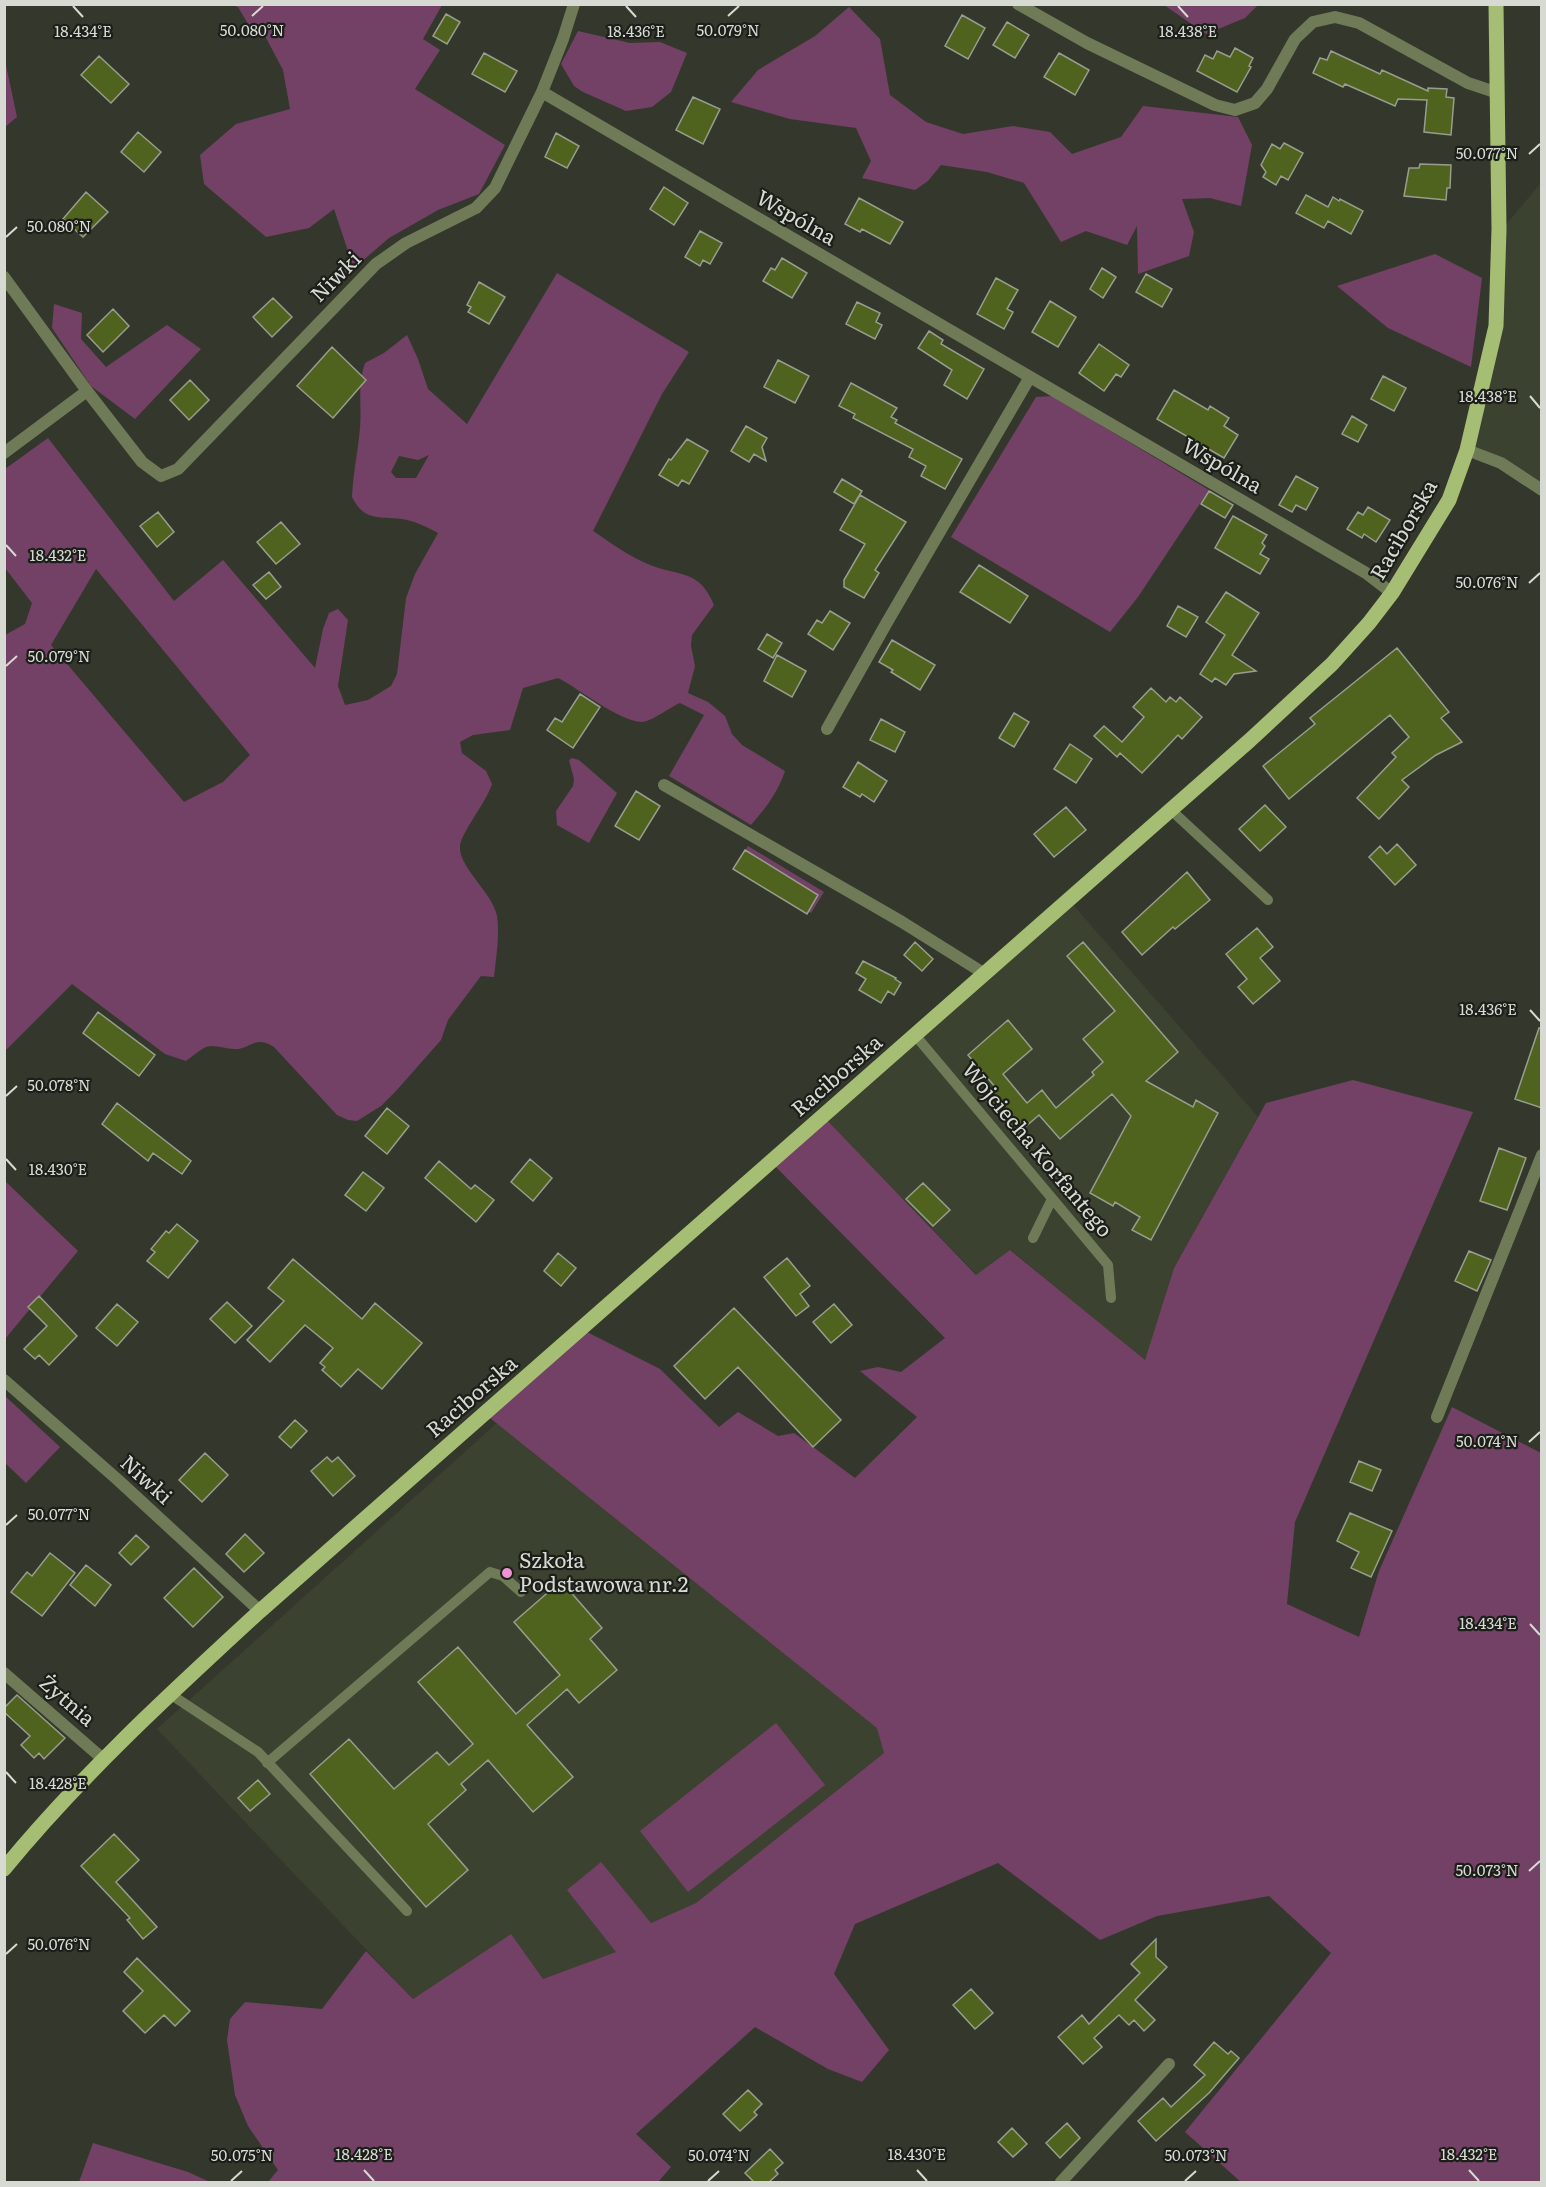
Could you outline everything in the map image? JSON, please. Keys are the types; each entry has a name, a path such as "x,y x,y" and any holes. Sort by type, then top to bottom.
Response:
{"main road":[{"name":"Raciborska","path":"4,1869 103,1759 260,1611 1249,741 1332,664 1369,623 1392,593 1449,500 1467,450 1496,326 1498,93 1496,4"}],"street":[{"name":"Niwki","path":"4,277 142,462 161,476 178,469 347,291 376,264 406,243 477,208 495,188 542,92 574,4"},
{"path":"1018,4 1086,43 1215,105 1235,110 1255,103 1267,89 1295,39 1312,21 1335,17 1359,23 1468,83 1498,93"},
{"name":"Wspólna","path":"542,92 1366,573 1392,593"},
{"path":"827,729 897,604 1030,377"},
{"path":"4,453 87,391"},
{"path":"1467,450 1501,463 1542,490"},
{"path":"664,785 902,922 985,974"},
{"path":"1437,1417 1542,1155"},
{"name":"Niwki","path":"4,1380 118,1480 260,1611"},
{"name":"Żytnia","path":"4,1673 103,1759"},
{"path":"1061,2182 1169,2064"}],"lane":[{"path":"1171,810 1268,900"},
{"name":"Wojciecha Korfantego","path":"915,1035 1108,1265 1111,1298"},
{"path":"1033,1238 1052,1198"},
{"path":"267,1762 490,1572 503,1576 521,1592"},
{"path":"170,1694 258,1752 407,1911"}],"shaded area":[{"path":"229,4 442,5 423,39 440,50 415,89 505,145 479,194 438,210 389,238 332,287 350,257 334,209 309,228 266,237 204,184 200,155 236,124 290,109 283,70 264,34 248,24 238,7"},
{"path":"1258,4 1245,18 1206,34 1164,5"},
{"path":"849,7 880,39 890,95 926,122 963,134 1013,126 1050,132 1072,154 1121,137 1143,106 1238,117 1252,145 1241,206 1210,198 1182,199 1194,232 1189,256 1138,274 1137,226 1127,245 1086,231 1061,242 1024,183 987,172 941,165 928,181 915,190 862,178 871,161 856,128 790,119 731,102 758,70 815,36"},
{"path":"578,31 630,43 660,42 687,53 671,92 652,107 626,111 583,92 574,86 561,64"},
{"path":"4,56 17,117 5,127 4,127"},
{"path":"1541,183 1541,490 1467,450 1496,326 1502,229"},
{"path":"1435,254 1482,278 1471,367 1388,328 1337,286"},
{"path":"557,273 689,352 662,394 593,531 643,562 688,576 702,585 708,593 714,605 692,635 691,646 695,666 688,693 708,702 725,716 732,734 742,745 785,771 767,806 751,825 669,776 704,715 680,703 642,722 611,711 558,678 523,688 510,730 473,735 460,742 462,753 486,771 492,784 460,846 464,863 489,898 497,916 498,938 494,977 481,976 448,1020 441,1040 381,1106 357,1121 337,1115 274,1047 267,1043 257,1042 240,1049 206,1047 186,1061 165,1054 72,984 5,1051 5,635 25,624 32,603 5,568 5,469 48,438 174,601 223,560 315,668 323,629 329,613 338,609 348,620 338,686 345,705 368,700 391,686 397,674 406,598 415,574 438,533 411,521 369,515 357,506 352,497 360,428 360,388 365,363 384,353 407,335 428,389 467,424","holes":["429,455 416,478 396,478 391,472 399,456 418,460","96,569 250,755 223,782 184,802 51,645"]},
{"path":"54,304 82,313 81,339 106,367 167,325 201,349 135,419 91,386 52,328"},
{"path":"1052,396 1209,490 1138,597 1110,632 951,537 1036,397"},
{"path":"572,758 579,760 617,793 589,843 557,825 556,811 573,786 574,779 569,760"},
{"path":"748,846 824,892 811,913 736,866"},
{"path":"1069,900 1258,1117 1174,1268 1145,1361 1011,1250 977,1275 823,1116"},
{"path":"1353,1080 1473,1112 1295,1522 1287,1604 1359,1637 1379,1571 1452,1407 1541,1453 1541,2182 1241,2182 1185,2132 1331,1953 1269,1896 1157,1916 1100,1940 998,1863 855,1924 834,1974 889,2050 862,2082 828,2069 755,2027 636,2134 671,2167 658,2182 268,2182 278,2170 248,2126 235,2095 227,2040 230,2019 245,2002 322,2009 366,1951 413,1999 511,1934 543,1979 616,1952 567,1890 601,1862 651,1923 696,1903 884,1753 877,1728 485,1414 581,1329 660,1369 719,1427 738,1412 778,1436 794,1433 855,1478 917,1417 860,1371 878,1367 901,1372 945,1338 771,1162 823,1116 976,1275 1010,1250 1145,1360 1174,1268 1266,1103"},
{"path":"5,1181 78,1251 5,1339"},
{"path":"4,1395 60,1447 26,1483 5,1463"},
{"name":"Szkoła Podstawowa nr.2","path":"497,1423 878,1728 884,1753 696,1903 651,1923 617,1952 543,1979 510,1935 413,1999 157,1729"},
{"path":"776,1723 825,1785 688,1892 640,1831"},
{"path":"93,2143 188,2172 210,2182 79,2182"}],"building":[{"path":"446,14 460,22 447,44 433,36"},
{"path":"962,15 985,28 968,59 945,46"},
{"path":"1007,22 1029,35 1015,58 993,45"},
{"path":"1235,48 1253,58 1249,66 1251,67 1237,92 1197,71 1205,55 1213,59 1217,51 1230,57"},
{"path":"1331,51 1380,74 1382,70 1428,91 1428,88 1447,89 1446,97 1454,98 1451,135 1424,132 1427,100 1398,99 1395,106 1313,73 1320,58 1327,60"},
{"path":"484,53 517,71 505,92 472,74"},
{"path":"1059,53 1089,70 1075,95 1044,77"},
{"path":"99,56 129,84 111,103 81,75"},
{"path":"693,97 720,109 703,144 676,130"},
{"path":"138,132 161,152 144,172 121,152"},
{"path":"556,133 579,146 567,168 545,157"},
{"path":"1284,143 1303,153 1288,180 1281,176 1276,185 1263,177 1266,172 1261,165 1272,144 1280,149"},
{"path":"1420,164 1451,165 1450,188 1447,188 1446,200 1404,196 1409,168 1419,168"},
{"path":"664,187 688,203 674,225 650,209"},
{"path":"86,192 108,212 83,237 63,219"},
{"path":"1306,195 1328,207 1333,197 1363,211 1351,234 1328,221 1324,228 1296,213"},
{"path":"859,198 903,222 890,244 862,229 860,232 845,224"},
{"path":"700,231 722,243 710,264 703,260 700,266 685,257"},
{"path":"782,258 807,273 792,298 763,281 771,268 775,270"},
{"path":"1102,268 1116,277 1103,298 1090,289"},
{"path":"1146,274 1172,289 1162,307 1136,292"},
{"path":"996,278 1018,290 1007,309 1013,312 1004,329 977,314"},
{"path":"479,282 505,297 489,324 468,312 471,307 467,305"},
{"path":"273,298 292,317 272,337 253,317"},
{"path":"1050,301 1076,317 1058,347 1032,332"},
{"path":"857,302 880,313 876,322 882,325 875,339 846,324"},
{"path":"113,309 129,326 103,352 87,335"},
{"path":"929,331 943,340 941,344 984,369 967,399 944,385 952,370 918,348"},
{"path":"1099,344 1129,365 1121,377 1116,374 1104,391 1079,373"},
{"path":"332,347 366,380 333,418 297,386"},
{"path":"778,360 809,376 795,403 764,387"},
{"path":"1383,376 1406,388 1394,411 1371,399"},
{"path":"190,380 209,400 189,420 170,400"},
{"path":"851,383 897,408 891,417 897,420 895,423 962,459 945,489 921,476 926,466 909,457 913,449 853,418 855,414 839,406"},
{"path":"1174,390 1208,410 1210,406 1229,418 1224,426 1238,435 1224,458 1157,419"},
{"path":"1352,416 1367,425 1358,442 1342,434"},
{"path":"746,426 767,438 762,447 766,461 754,454 749,462 731,451"},
{"path":"687,439 708,451 689,484 682,480 678,486 659,475 669,459 671,460"},
{"path":"1296,476 1318,488 1306,510 1296,505 1292,512 1279,505"},
{"path":"842,479 862,491 854,504 834,492"},
{"path":"1209,491 1233,505 1225,518 1201,504"},
{"path":"860,495 906,522 875,570 879,573 864,598 844,587 844,580 865,544 840,530"},
{"path":"1368,507 1390,520 1376,542 1364,534 1362,538 1347,529 1358,512 1363,515"},
{"path":"158,512 174,532 157,547 140,526"},
{"path":"1233,516 1267,535 1262,543 1265,546 1260,554 1269,559 1260,574 1215,548"},
{"path":"281,522 300,544 276,564 257,542"},
{"path":"979,565 1028,596 1010,623 960,592"},
{"path":"269,572 281,587 266,599 253,585"},
{"path":"1226,592 1259,613 1232,655 1256,671 1234,674 1226,685 1215,678 1212,682 1200,674 1225,635 1206,622"},
{"path":"1178,606 1198,617 1186,637 1167,626"},
{"path":"830,611 850,623 833,650 808,634 817,620 822,623"},
{"path":"767,634 782,643 773,658 758,649"},
{"path":"892,640 935,665 920,690 879,662"},
{"path":"1397,648 1449,712 1441,718 1462,742 1436,755 1402,780 1409,787 1379,819 1357,798 1396,757 1392,753 1409,737 1390,715 1289,799 1263,766 1315,724 1310,718"},
{"path":"777,655 806,671 792,697 764,681"},
{"path":"1151,688 1166,702 1170,697 1176,702 1180,697 1202,717 1182,739 1178,735 1142,773 1120,753 1117,757 1094,736 1104,726 1122,742 1144,717 1133,707"},
{"path":"580,694 600,707 573,748 547,730 555,718 562,722"},
{"path":"1014,713 1029,722 1014,747 999,738"},
{"path":"881,719 905,732 895,752 870,740"},
{"path":"1070,744 1092,759 1076,783 1054,769"},
{"path":"858,762 887,781 874,802 862,794 860,797 843,787"},
{"path":"636,791 660,806 639,840 615,826"},
{"path":"1265,805 1286,827 1260,851 1239,829"},
{"path":"1066,807 1086,830 1054,857 1034,834"},
{"path":"1397,844 1416,865 1395,885 1369,857 1380,846 1387,854"},
{"path":"745,850 818,895 807,914 733,869"},
{"path":"1187,872 1210,900 1175,929 1173,927 1142,955 1122,932"},
{"path":"1257,928 1273,947 1260,958 1280,981 1253,1004 1238,987 1247,979 1226,954"},
{"path":"915,942 933,959 922,971 904,955"},
{"path":"1083,942 1178,1052 1146,1081 1193,1107 1196,1100 1218,1113 1151,1240 1132,1230 1140,1217 1115,1202 1113,1206 1090,1193 1131,1116 1112,1094 1060,1139 1039,1115 1016,1135 984,1098 996,1088 968,1055 1008,1020 1032,1049 1003,1074 1027,1103 1042,1090 1056,1108 1094,1075 1092,1072 1103,1062 1083,1039 1115,1011 1067,956"},
{"path":"863,961 896,978 901,983 894,995 888,991 881,1003 859,990 866,979 856,973"},
{"path":"98,1012 155,1055 139,1076 83,1033"},
{"path":"1539,1028 1542,1029 1542,1108 1515,1099"},
{"path":"117,1103 191,1161 182,1174 153,1153 148,1161 102,1124"},
{"path":"387,1108 409,1126 387,1154 365,1136"},
{"path":"1499,1148 1526,1158 1507,1210 1480,1201"},
{"path":"530,1159 552,1178 533,1201 511,1182"},
{"path":"439,1161 471,1189 475,1185 494,1200 476,1222 425,1178"},
{"path":"363,1172 384,1188 366,1211 345,1195"},
{"path":"923,1183 950,1210 933,1226 906,1199"},
{"path":"177,1224 198,1241 168,1278 147,1261 155,1252 151,1249 166,1231 169,1233"},
{"path":"1469,1251 1491,1260 1477,1291 1455,1281"},
{"path":"558,1253 576,1268 561,1286 544,1271"},
{"path":"787,1258 810,1286 800,1294 809,1306 796,1316 764,1277"},
{"path":"293,1259 362,1319 375,1303 422,1343 382,1389 358,1369 341,1387 322,1370 325,1367 320,1363 333,1348 305,1325 270,1362 247,1340 284,1301 268,1288"},
{"path":"39,1296 77,1336 49,1365 39,1355 35,1359 24,1349 47,1326 28,1307"},
{"path":"227,1302 252,1326 235,1343 210,1319"},
{"path":"117,1304 138,1322 117,1346 96,1328"},
{"path":"834,1304 852,1325 831,1343 813,1322"},
{"path":"734,1308 841,1420 813,1447 738,1367 705,1399 674,1366"},
{"path":"295,1420 307,1431 291,1448 279,1437"},
{"path":"205,1453 228,1475 202,1502 179,1480"},
{"path":"327,1457 332,1462 338,1457 355,1476 333,1496 311,1471"},
{"path":"1359,1461 1381,1470 1372,1491 1350,1482"},
{"path":"1350,1513 1392,1531 1371,1577 1351,1568 1359,1552 1337,1541"},
{"path":"245,1534 264,1553 244,1572 226,1554"},
{"path":"136,1535 149,1547 131,1565 119,1553"},
{"path":"50,1553 75,1573 42,1616 11,1592 27,1572 32,1576"},
{"path":"86,1565 111,1585 95,1606 70,1585"},
{"path":"194,1568 223,1597 193,1627 164,1598"},
{"name":"Szkoła Podstawowa nr.2","path":"561,1581 602,1628 590,1639 617,1670 579,1703 567,1689 527,1725 573,1777 533,1812 488,1760 461,1784 466,1790 428,1824 468,1870 426,1907 310,1774 349,1739 394,1789 437,1752 449,1765 473,1744 418,1682 458,1647 516,1714 560,1675 514,1622"},
{"path":"17,1695 65,1738 44,1759 39,1753 34,1758 21,1745 30,1736 4,1712 4,1708"},
{"path":"258,1780 270,1794 250,1811 238,1798"},
{"path":"114,1834 139,1860 116,1882 157,1927 143,1939 127,1920 130,1918 81,1866"},
{"path":"1156,1939 1156,1957 1167,1967 1135,2000 1155,2020 1144,2031 1134,2020 1129,2025 1119,2015 1094,2038 1102,2047 1083,2064 1058,2037 1082,2015 1089,2024 1140,1973 1131,1964"},
{"path":"137,1958 190,2011 175,2026 164,2015 145,2033 123,2011 143,1991 124,1972"},
{"path":"971,1989 993,2013 975,2029 953,2005"},
{"path":"1214,2042 1228,2054 1231,2051 1239,2058 1209,2093 1156,2141 1138,2121 1163,2098 1171,2107 1205,2075 1194,2065"},
{"path":"748,2090 762,2104 754,2112 757,2115 740,2131 723,2114"},
{"path":"1067,2123 1080,2138 1060,2158 1046,2143"},
{"path":"1012,2128 1027,2144 1013,2157 998,2142"},
{"path":"770,2149 783,2163 775,2170 778,2174 769,2182 754,2182 745,2173"}],"place":[{"name":"Szkoła Podstawowa nr.2","path":"507,1573"}]}
